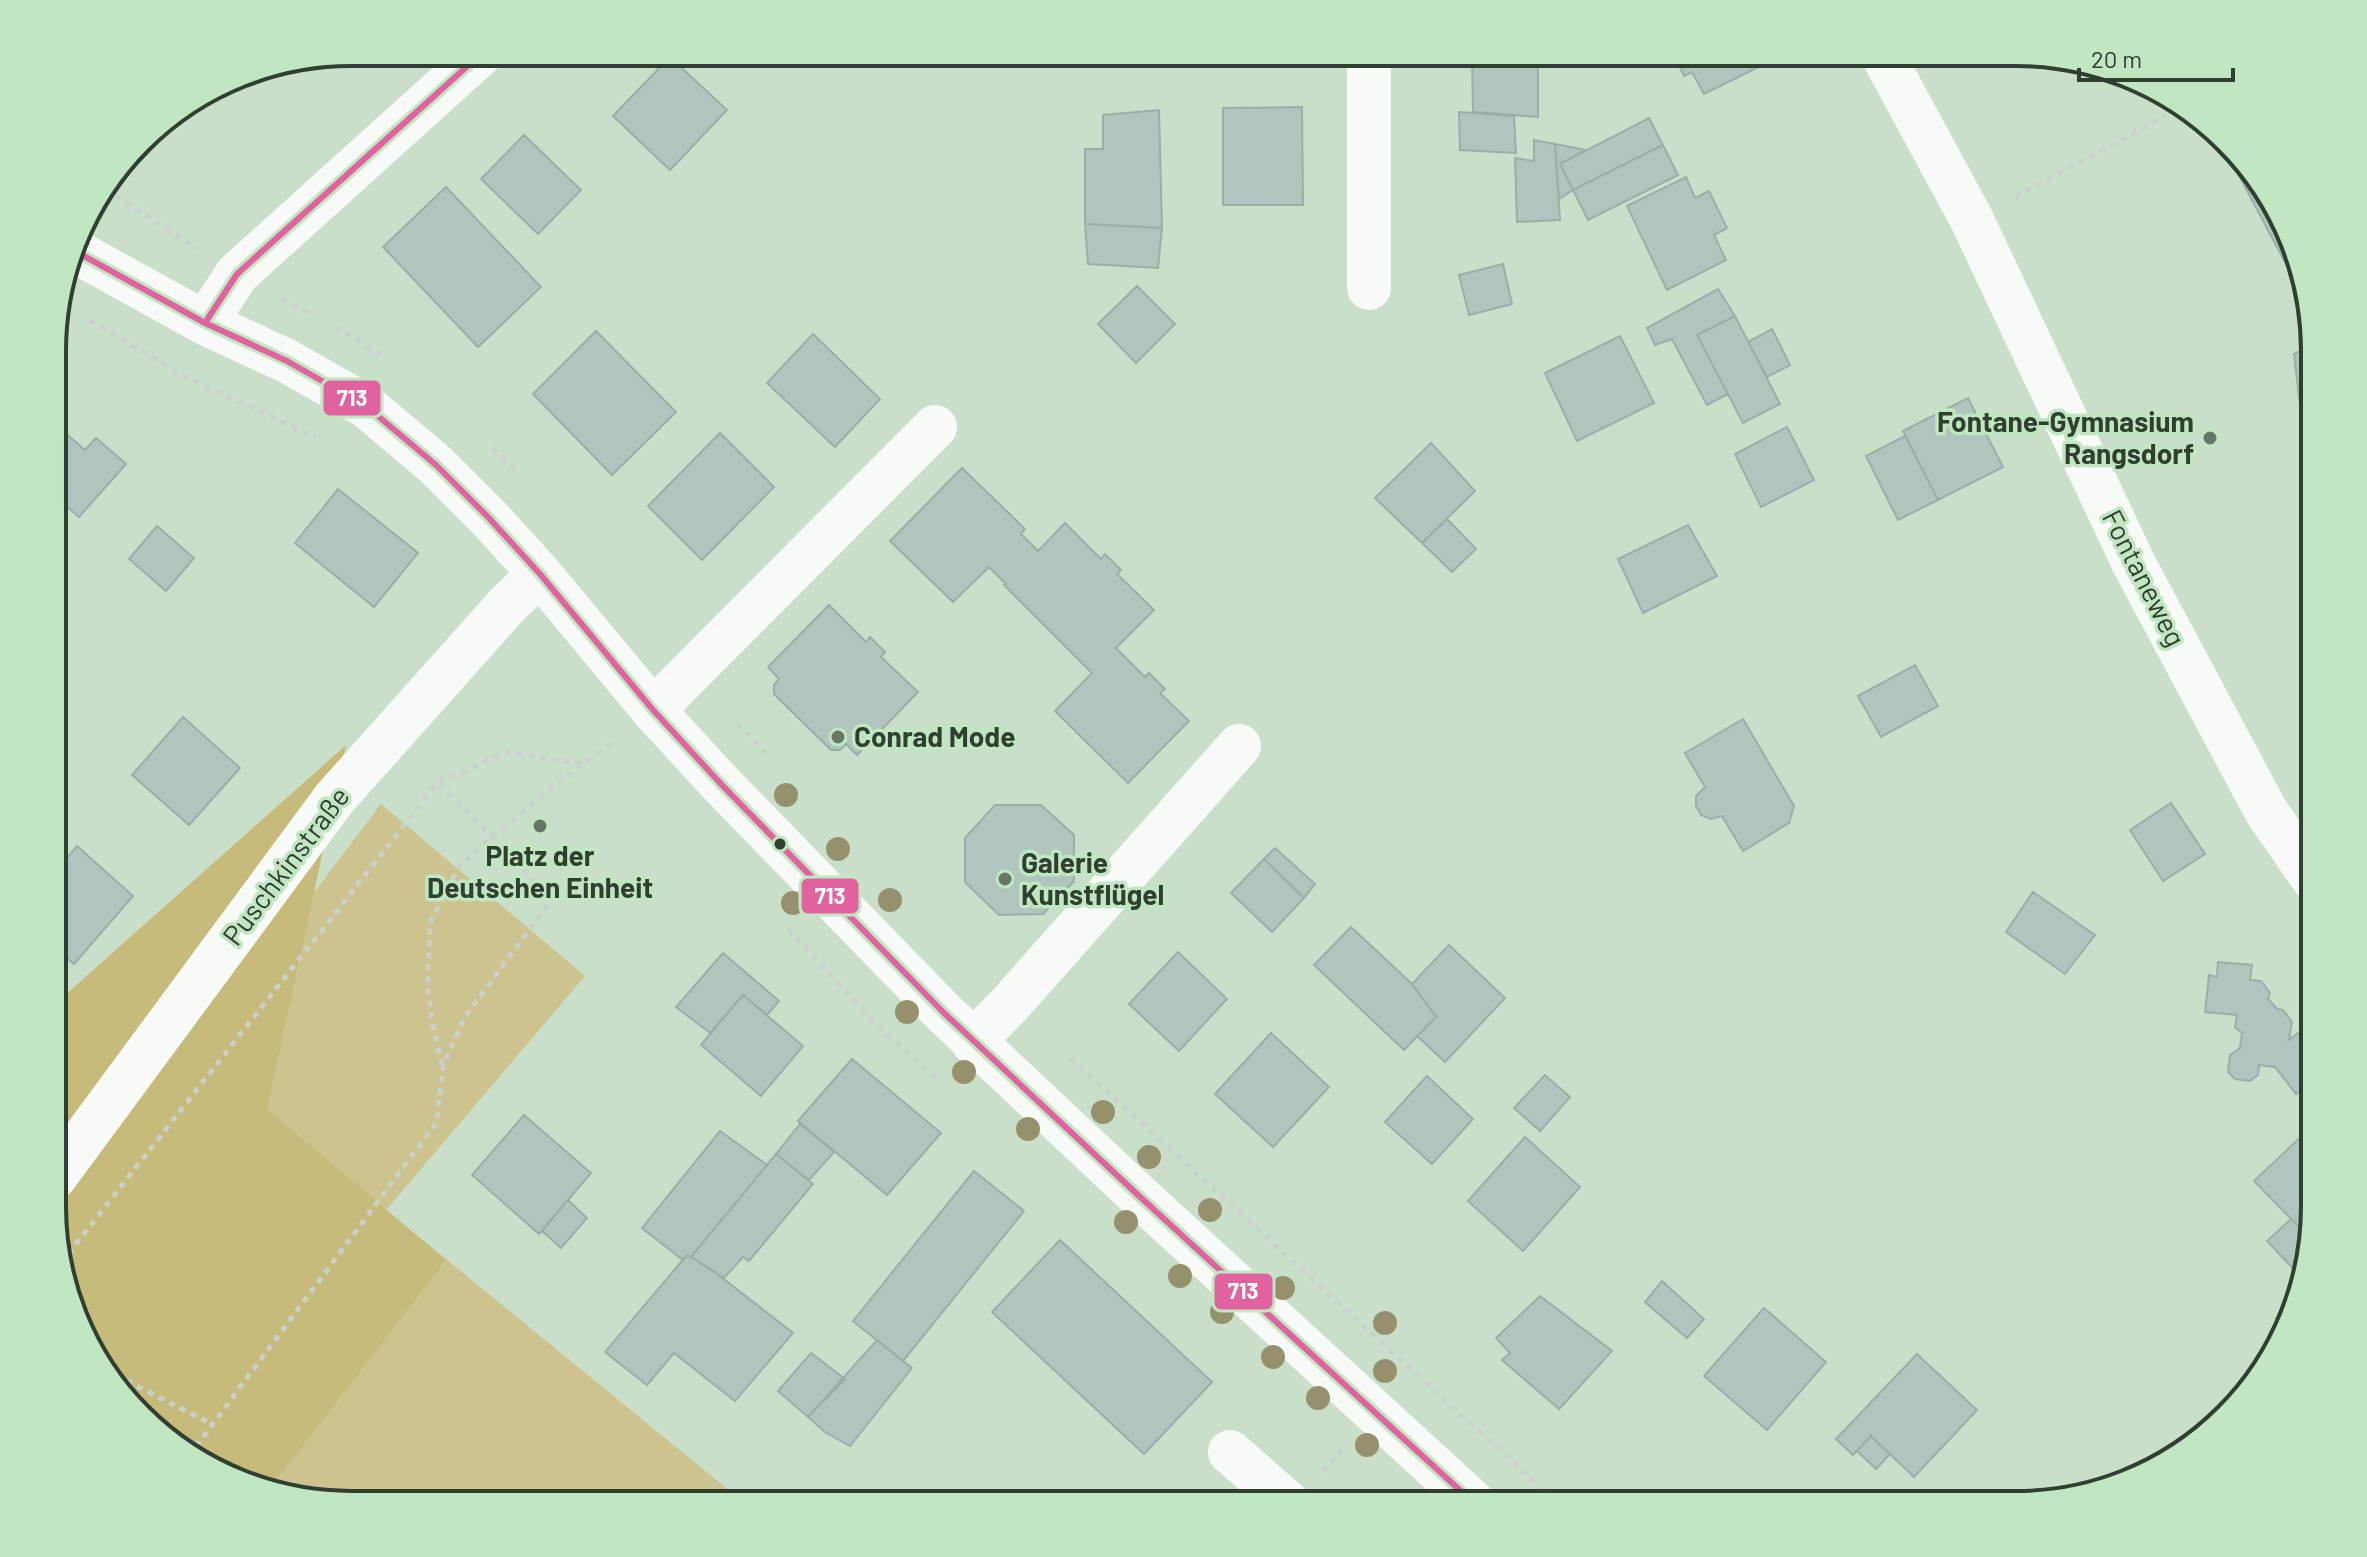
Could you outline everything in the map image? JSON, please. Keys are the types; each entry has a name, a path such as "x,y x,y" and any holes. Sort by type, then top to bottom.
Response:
{"street":[{"path":"205,323 237,274 467,66"},
{"path":"1369,66 1369,288"},
{"name":"Fontaneweg","path":"1889,66 1972,220 2134,564 2266,811 2301,861"},
{"path":"83,255 205,323 287,361 366,406 436,465 540,574 653,710 732,795 973,1042 1375,1412 1449,1491"},
{"path":"653,710 935,427"},
{"name":"Puschkinstraße","path":"66,1162 334,799 508,604 540,574"},
{"path":"973,1042 1239,746"},
{"path":"1230,1452 1297,1491"}],"path":[{"path":"1972,220 2165,116"},
{"path":"113,194 237,274 319,319"},
{"path":"332,326 385,358"},
{"path":"492,447 524,479"},
{"path":"690,673 775,764"},
{"path":"443,1066 434,1033 428,990 430,923 458,868 491,837 653,710"},
{"path":"69,1252 438,782 507,752 583,764"},
{"path":"197,1446 437,1122 443,1066 464,1018 552,899 438,782"},
{"path":"1067,1056 1545,1491"},
{"path":"126,1381 214,1425"},
{"path":"1305,1491 1375,1412"}],"shaded area":[{"path":"346,745 267,1109 446,1260 276,1481 208,1453 163,1420 125,1379 95,1332 81,1298 68,1243 66,994"},
{"path":"381,804 585,976 386,1210 730,1491 351,1491 295,1486 259,1476 225,1462 193,1443 149,1408 125,1379 95,1332 81,1298 71,1262 67,1220"}],"building":[{"path":"661,66 680,66 727,110 670,170 613,116"},
{"path":"1472,66 1538,66 1538,117 1473,112"},
{"path":"1679,66 1761,66 1704,94 1692,72 1684,76"},
{"path":"1302,107 1303,205 1223,205 1223,108"},
{"path":"1159,110 1162,228 1085,224 1085,149 1103,149 1103,115"},
{"path":"1459,112 1514,116 1516,153 1460,150"},
{"path":"1649,118 1663,145 1573,190 1560,164"},
{"path":"524,135 581,190 538,234 481,179"},
{"path":"1534,140 1555,144 1560,220 1517,222 1515,158 1534,161"},
{"path":"1555,144 1586,150 1560,164 1573,190 1559,199"},
{"path":"1663,145 1678,175 1588,220 1573,190"},
{"path":"2237,172 2272,225 2289,270"},
{"path":"1686,177 1695,198 1709,191 1727,228 1714,235 1726,260 1667,290 1627,206"},
{"path":"446,187 541,287 478,347 383,247"},
{"path":"1085,224 1162,228 1158,268 1088,264"},
{"path":"1503,264 1512,304 1469,315 1459,275"},
{"path":"1137,286 1175,324 1136,363 1098,324"},
{"path":"1718,289 1735,316 1697,335 1728,394 1707,405 1672,339 1655,345 1647,328"},
{"path":"1735,316 1780,404 1743,423 1697,335"},
{"path":"1772,329 1790,365 1767,377 1748,342"},
{"path":"596,331 676,412 612,475 533,394"},
{"path":"813,334 880,399 835,447 767,383"},
{"path":"1620,336 1654,403 1577,441 1545,373"},
{"path":"2300,351 2300,405 2300,405 2294,354"},
{"path":"1968,398 2003,467 1938,500 1903,431"},
{"path":"1787,427 1814,480 1761,507 1735,454"},
{"path":"720,433 774,487 702,560 648,506"},
{"path":"66,434 85,450 96,438 126,464 79,517 66,506"},
{"path":"1905,436 1938,500 1898,520 1866,456"},
{"path":"1431,443 1475,491 1422,543 1375,498"},
{"path":"962,468 1025,529 1021,534 1038,551 1065,523 1101,559 1105,554 1121,570 1117,574 1154,610 1116,648 1145,677 1149,673 1165,689 1160,693 1189,721 1128,783 1055,711 1092,673 1006,584 989,567 953,602 890,541"},
{"path":"338,489 418,553 374,607 295,543"},
{"path":"1447,519 1476,549 1452,572 1422,543"},
{"path":"1688,525 1717,576 1643,613 1618,559"},
{"path":"157,526 194,558 166,591 129,559"},
{"path":"829,605 866,642 870,637 885,652 881,657 918,692 857,755 846,744 840,750 831,750 774,694 774,685 779,679 768,667"},
{"path":"1915,665 1938,706 1881,737 1858,696"},
{"path":"183,717 240,768 189,825 132,775"},
{"path":"1743,719 1794,806 1789,823 1743,851 1722,816 1711,819 1701,815 1696,806 1696,796 1705,787 1685,753"},
{"path":"2171,803 2205,854 2163,881 2130,830"},
{"path":"995,805 1041,805 1074,835 1074,881 1043,914 999,915 965,882 965,838"},
{"path":"77,846 133,896 74,964 66,957 66,859"},
{"path":"1275,848 1315,884 1304,898 1264,859"},
{"path":"1264,859 1304,898 1272,932 1231,893"},
{"path":"2033,892 2095,935 2065,974 2006,932"},
{"path":"1351,927 1412,984 1436,1017 1404,1050 1314,965"},
{"path":"1449,945 1505,998 1445,1062 1417,1036 1436,1017 1412,984"},
{"path":"1178,952 1227,999 1179,1051 1129,1004"},
{"path":"723,953 779,1001 767,1015 743,995 710,1033 676,1007"},
{"path":"2218,962 2252,965 2250,980 2261,981 2270,993 2268,999 2277,1009 2283,1010 2292,1022 2289,1040 2301,1031 2301,1090 2296,1094 2275,1067 2259,1065 2258,1075 2250,1081 2235,1079 2228,1072 2230,1055 2240,1048 2242,1033 2235,1027 2237,1015 2205,1012 2209,975 2217,977"},
{"path":"743,995 803,1046 761,1096 701,1045"},
{"path":"1271,1033 1329,1087 1273,1147 1215,1094"},
{"path":"852,1059 941,1133 887,1195 798,1121"},
{"path":"1545,1075 1570,1097 1540,1131 1514,1108"},
{"path":"1427,1076 1473,1119 1432,1164 1385,1122"},
{"path":"524,1115 591,1173 539,1234 472,1175"},
{"path":"800,1124 834,1152 809,1180 776,1154"},
{"path":"720,1131 767,1165 691,1257 687,1255 683,1260 642,1228"},
{"path":"1525,1137 1580,1187 1523,1251 1468,1201"},
{"path":"2301,1137 2300,1228 2254,1181"},
{"path":"776,1154 813,1184 749,1261 743,1257 724,1278 691,1257"},
{"path":"974,1171 1024,1211 903,1361 853,1321"},
{"path":"568,1200 587,1218 561,1248 542,1231"},
{"path":"2291,1219 2300,1228 2294,1269 2267,1241"},
{"path":"1060,1240 1212,1382 1144,1454 992,1312"},
{"path":"687,1255 711,1269 793,1333 735,1401 674,1353 647,1385 605,1352"},
{"path":"1662,1281 1704,1319 1687,1338 1645,1302"},
{"path":"1540,1296 1612,1351 1559,1409 1502,1360 1510,1353 1496,1338"},
{"path":"1764,1308 1826,1362 1767,1430 1704,1376"},
{"path":"877,1340 912,1368 850,1446 825,1432 808,1417"},
{"path":"811,1353 845,1379 808,1417 778,1391"},
{"path":"1917,1354 1977,1410 1914,1477 1871,1436 1853,1455 1836,1439"},
{"path":"1871,1436 1890,1454 1876,1469 1857,1451"}],"transit line":[{"name":"713","path":"205,323 237,274 467,66"},
{"name":"713","path":"83,255 205,323 287,361 366,406 436,465 540,574 653,710 721,784 944,1013 1461,1491"}],"place":[{"name":"Fontane-Gymnasium Rangsdorf","path":"2210,438"},
{"name":"Conrad Mode","path":"838,737"},
{"name":"Platz der Deutschen Einheit","path":"540,826"},
{"name":"Galerie Kunstflügel","path":"1005,879"}]}
